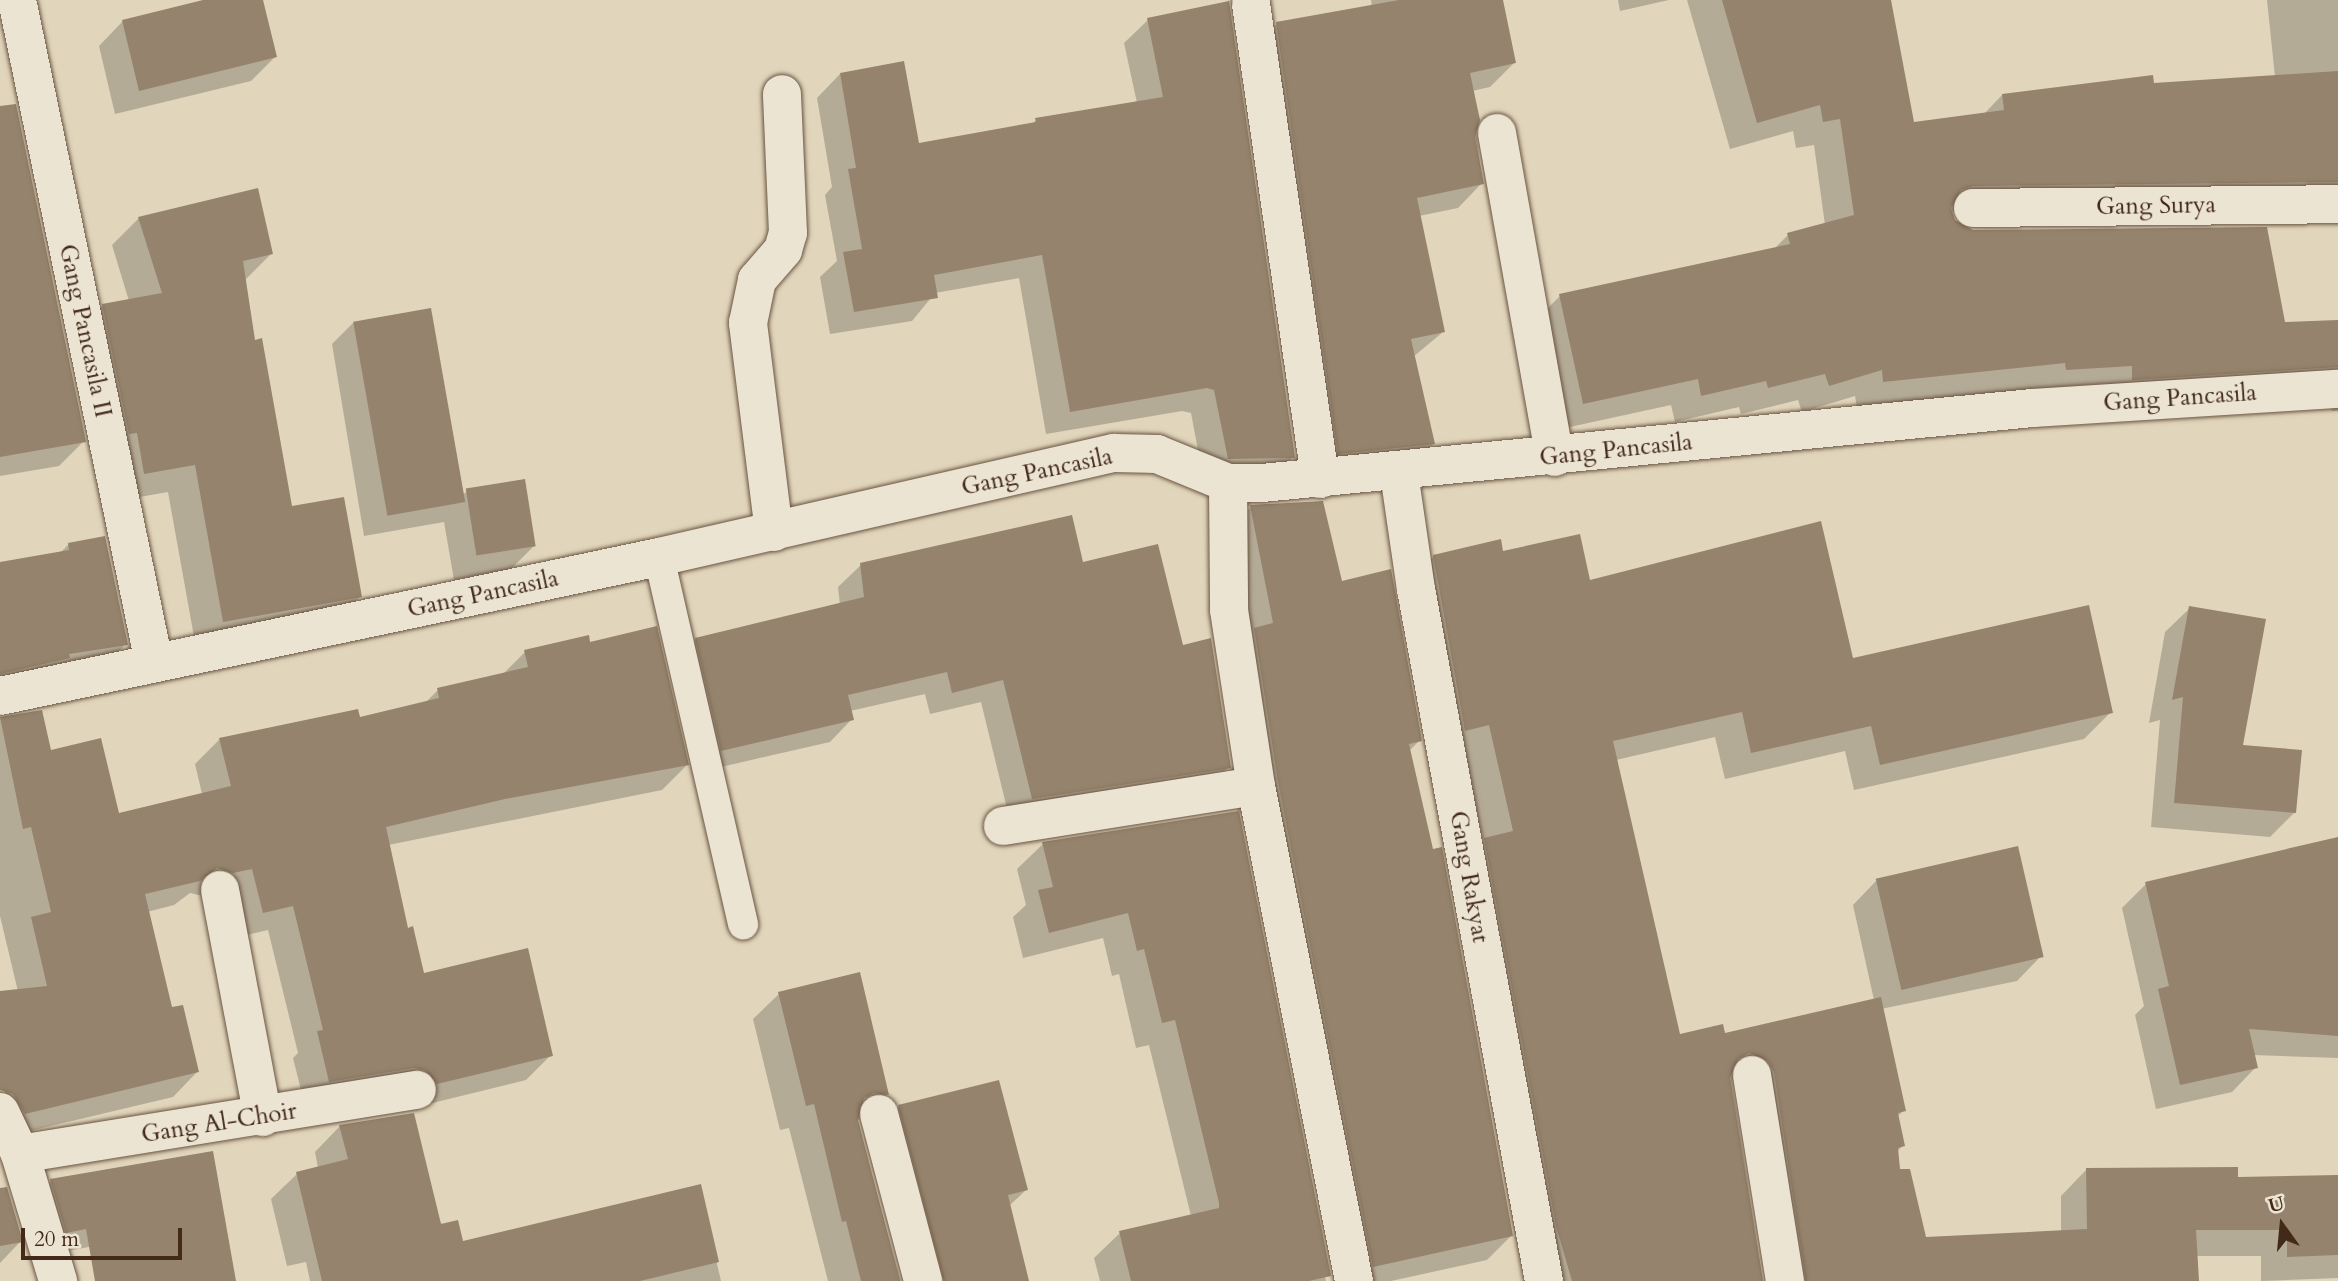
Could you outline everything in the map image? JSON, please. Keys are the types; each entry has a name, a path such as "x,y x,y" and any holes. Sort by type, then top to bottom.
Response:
{"street":[{"name":"Gang Pancasila II","path":"17,0 154,663"},
{"path":"1251,4 1320,479"},
{"path":"774,531 748,323 757,281 783,250 788,233 782,94"},
{"path":"1497,133 1555,457"},
{"name":"Gang Surya","path":"1973,208 2338,204"},
{"name":"Gang Pancasila","path":"0,696 659,557 1114,453 1157,454 1228,483 1320,479 2032,408 2338,388"},
{"name":"Gang Rakyat","path":"1399,473 1416,589 1544,1281"},
{"path":"1228,483 1229,610 1256,786 1354,1281"},
{"path":"1003,825 1256,786"},
{"path":"220,890 263,1117"},
{"path":"1752,1074 1785,1281"},
{"name":"Gang Al-Choir","path":"20,1154 263,1117 417,1090"},
{"path":"0,1112 20,1154 58,1281"},
{"path":"879,1114 923,1281"}],"lane":[{"path":"659,557 743,925"}],"building":[{"path":"203,0 263,0 277,57 139,91 122,20"},
{"path":"1399,0 1503,0 1516,63 1470,73 1480,120 1475,137 1484,184 1417,198 1445,332 1411,339 1435,444 1338,454 1276,22"},
{"path":"1722,0 1891,0 1914,122 2004,110 2002,94 2153,75 2154,83 2338,71 2338,182 1973,186 1961,190 1951,208 1955,220 1973,230 2267,227 2285,322 2338,320 2338,367 2132,380 2132,366 2066,370 2065,363 1883,382 1882,370 1829,386 1825,374 1768,388 1766,381 1701,396 1698,379 1583,404 1559,294 1790,244 1787,233 1854,215 1840,119 1823,122 1820,105 1757,123"},
{"path":"1229,1 1295,458 1228,459 1214,390 1207,388 1070,412 1042,255 934,275 938,298 854,312 843,252 862,249 848,169 856,168 840,73 904,61 919,143 1036,122 1035,118 1163,97 1147,18"},
{"path":"16,104 86,442 0,457 0,106"},
{"path":"258,188 273,254 243,261 255,340 262,338 292,506 344,497 362,597 223,622 195,465 144,474 137,433 129,434 102,304 162,293 138,217"},
{"path":"431,308 465,502 387,516 353,322"},
{"path":"525,479 536,546 476,556 466,488"},
{"path":"1323,501 1342,581 1391,569 1422,741 1409,744 1433,849 1442,847 1513,1236 1373,1267 1278,782 1254,628 1273,623 1250,505"},
{"path":"1072,515 1083,562 1158,544 1183,645 1211,638 1231,768 1032,799 1003,680 952,693 947,672 848,695 854,720 721,751 695,638 864,597 860,563"},
{"path":"1821,521 1853,658 2089,605 2113,713 1880,765 1871,726 1751,753 1742,712 1613,741 1680,1034 1723,1024 1725,1033 1881,997 1906,1111 1898,1113 1905,1146 1898,1148 1900,1169 1910,1169 1926,1237 2087,1229 2086,1168 2238,1167 2238,1177 2338,1175 2338,1255 2287,1257 2287,1230 2196,1230 2199,1281 1806,1281 1774,1072 1768,1061 1749,1053 1738,1059 1730,1078 1763,1281 1572,1281 1556,1226 1484,838 1513,831 1489,725 1465,731 1433,555 1501,539 1503,551 1580,534 1590,580"},
{"path":"105,536 128,645 69,654 70,658 0,674 0,562 69,550 68,543"},
{"path":"2189,606 2266,619 2243,745 2302,750 2296,813 2174,803 2183,697 2172,700"},
{"path":"657,626 689,765 505,799 386,827 408,928 413,926 424,973 528,948 553,1056 437,1084 425,1070 414,1068 329,1082 317,1031 323,1030 293,906 263,913 252,869 233,873 217,868 200,881 145,894 172,1007 183,1005 199,1072 25,1114 13,1094 0,1090 0,991 47,986 31,917 51,912 31,827 23,829 0,717 42,710 51,750 101,738 119,813 231,786 219,738 358,709 360,717 439,698 437,688 528,667 524,650 589,635 590,642"},
{"path":"1239,811 1331,1276 1309,1281 1131,1281 1119,1231 1219,1208 1219,1203 1175,1020 1162,1023 1144,949 1137,951 1128,913 1049,933 1038,890 1053,887 1042,842"},
{"path":"2338,837 2338,1036 2249,1029 2258,1068 2180,1085 2158,989 2169,986 2145,882"},
{"path":"2018,846 2044,957 1901,990 1876,879"},
{"path":"860,972 889,1095 874,1093 864,1098 858,1120 900,1281 861,1281 846,1221 842,1222 814,1104 806,1106 778,992"},
{"path":"999,1080 1028,1190 1008,1195 1029,1281 944,1281 898,1105"},
{"path":"414,1113 441,1224 458,1220 463,1241 701,1184 719,1262 640,1281 322,1281 296,1172 348,1159 339,1125"},
{"path":"213,1151 236,1281 95,1281 86,1229 66,1233 50,1179"},
{"path":"7,1187 23,1242 0,1246 0,1188"}]}
